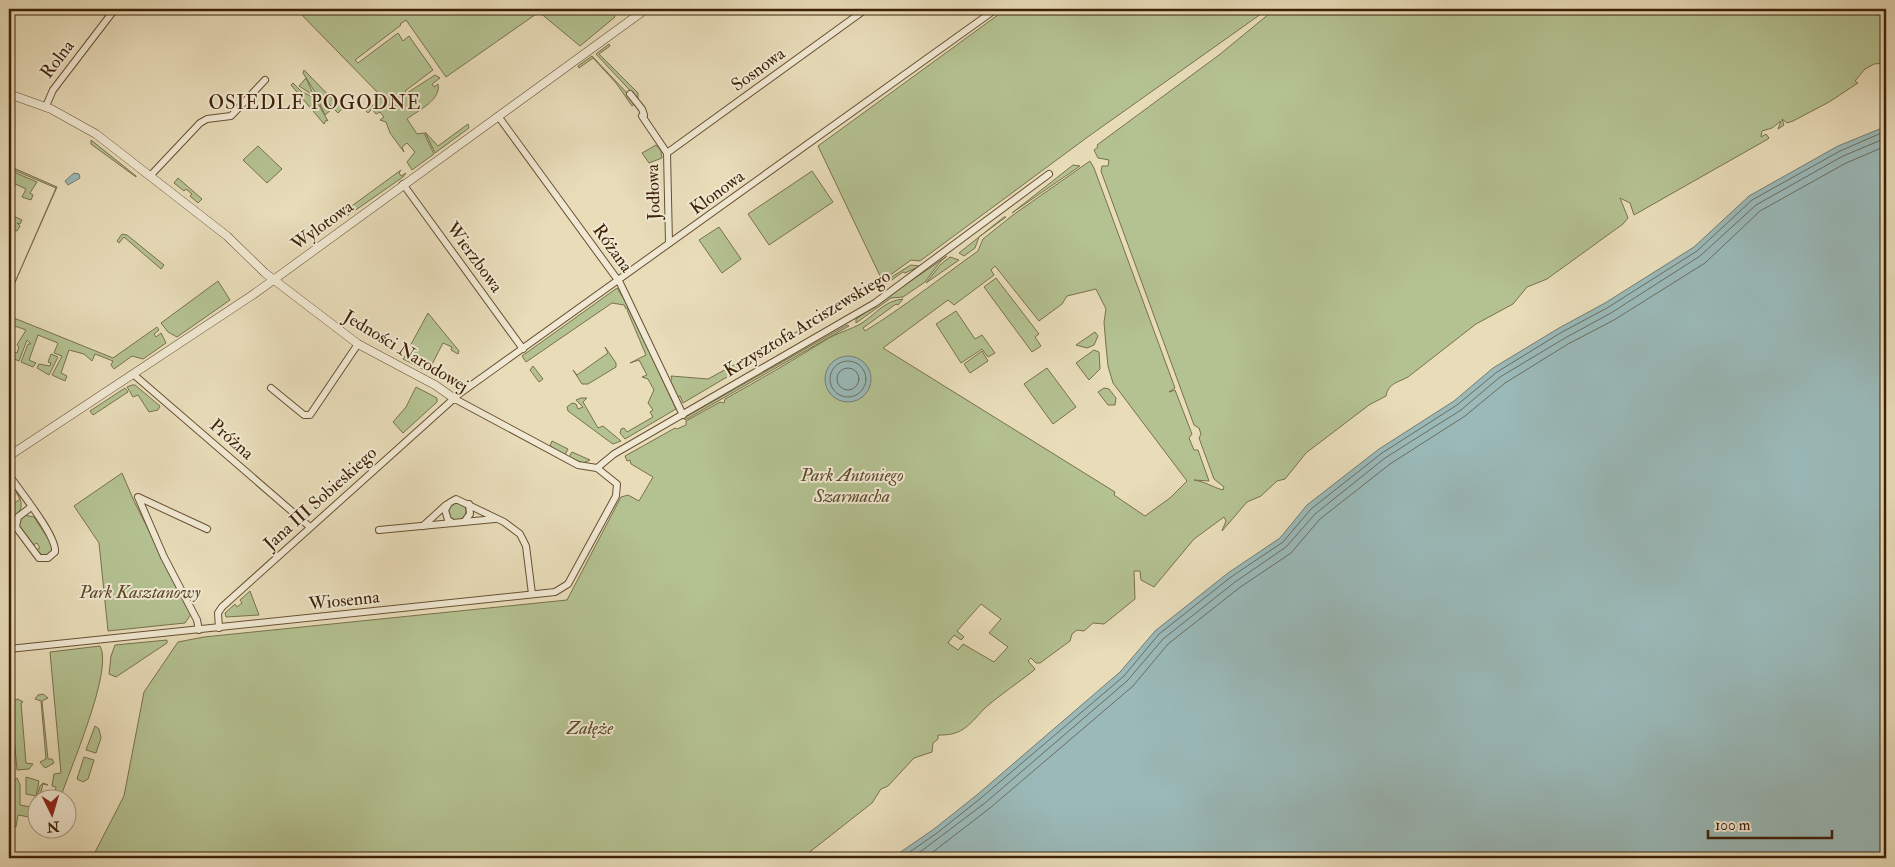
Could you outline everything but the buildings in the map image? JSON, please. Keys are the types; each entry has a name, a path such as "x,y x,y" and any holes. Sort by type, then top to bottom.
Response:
{"street":[{"name":"Rolna","path":"46,106 53,90 115,9"},
{"name":"Wylotowa","path":"9,456 274,280 403,184 646,9"},
{"name":"Sosnowa","path":"667,153 866,9"},
{"name":"Klonowa","path":"455,399 996,9"},
{"path":"150,176 200,123 207,119 231,116 265,80"},
{"name":"Jedności Narodowej","path":"9,94 46,106 96,134 227,236 274,280 358,344 566,459 582,466 597,468 617,484"},
{"name":"Jodłowa","path":"630,94 642,109 644,115 642,116 667,153 669,243"},
{"name":"Różana","path":"498,116 618,280 682,413"},
{"name":"Krzysztofa Arciszewskiego","path":"597,468 614,454 682,413 875,303 1049,174"},
{"name":"Wierzbowa","path":"403,184 523,349"},
{"path":"272,388 304,414 310,415 358,344"},
{"name":"Próżna","path":"134,374 310,528"},
{"name":"Jana III Sobieskiego","path":"219,628 218,614 222,607 429,420 455,399"},
{"path":"9,475 31,507 56,546 55,552 48,558 39,558 16,527 18,516 31,507"},
{"name":"Wiosenna","path":"9,649 558,592 568,584 616,496 617,484"},
{"path":"199,630 197,620 164,557 138,496 207,528"},
{"path":"423,526 456,499 469,504 516,531 524,542 532,594"},
{"path":"449,503 446,515 453,523"},
{"path":"464,522 470,514 469,504"},
{"path":"379,530 496,519"}],"green space":[{"path":"296,9 563,9 568,13 573,9 610,9 615,17 580,46 539,12 446,77 406,20 400,24 355,60 358,63 398,33 403,41 409,36 433,70 405,91 407,93 435,75 440,78 432,84 434,87 438,84 438,90 433,99 407,119 417,134 424,133 434,154 412,170 407,162 415,152 407,143 402,147 404,152 390,133 386,122 380,120 384,117 380,112 376,114 372,109 368,113 366,111 382,97"},
{"path":"1006,9 1268,9 1089,136 920,261 911,260 871,289 871,286 882,280 818,146"},
{"path":"1275,9 1886,9 1886,63 1874,64 1865,69 1855,81 1858,83 1829,102 1793,121 1787,123 1782,119 1784,125 1778,129 1781,121 1772,128 1762,131 1761,137 1766,134 1768,139 1634,215 1630,203 1620,198 1628,218 1623,224 1547,279 1527,287 1513,304 1476,324 1408,377 1391,386 1386,396 1369,405 1306,453 1285,479 1277,481 1261,496 1247,502 1222,531 1226,521 1224,517 1194,539 1154,587 1141,580 1140,571 1134,571 1135,599 1104,624 1093,623 1084,631 1077,630 1072,634 1070,641 1040,663 1036,663 1031,658 1028,661 1035,669 1033,671 986,707 966,727 947,735 938,735 938,739 933,743 932,752 914,758 888,786 881,789 872,803 802,858 92,858 124,796 144,692 178,642 204,637 567,600 621,497 628,495 639,501 653,477 631,464 630,460 627,461 625,456 675,428 686,425 686,421 720,402 724,403 725,399 829,338 862,323 891,302 903,299 898,305 896,304 863,328 865,331 978,251 983,239 1013,215 1090,161 1175,388 1169,392 1175,390 1192,434 1189,438 1194,450 1198,450 1209,481 1194,480 1223,490 1224,487 1214,479 1199,438 1201,434 1199,428 1194,425 1101,171 1102,166 1108,166 1109,160 1098,158 1094,150 1098,147 1097,145 1219,55","holes":["995,266 1039,321 1062,304 1067,296 1096,289 1106,309 1104,322 1106,346 1108,366 1113,383 1187,481 1170,498 1145,516 1114,495 1115,492 883,348 948,300 954,305 994,275 991,270","981,604 1001,619 989,633 1008,647 994,662 963,644 958,650 948,643 954,635 961,640 964,637 957,631"]},
{"path":"609,44 610,46 599,54 638,93 638,99 596,54"},
{"path":"592,56 629,95 635,104 632,106 616,83 593,58 579,68 578,66"},
{"path":"304,70 342,109 338,113 318,97 303,73"},
{"path":"306,78 314,96 299,86"},
{"path":"293,83 302,92 315,98 328,121 326,120 324,124 291,85"},
{"path":"318,100 332,109 325,115"},
{"path":"468,124 469,128 435,153 425,132 438,146"},
{"path":"91,140 136,176 136,177 91,144"},
{"path":"656,145 661,151 662,158 649,163 642,153"},
{"path":"258,146 282,169 267,183 243,160"},
{"path":"1073,165 1080,166 1012,213"},
{"path":"9,166 57,187 9,296 56,188 9,168"},
{"path":"9,170 37,182 30,193 33,195 31,200 22,197 26,189 9,181"},
{"path":"401,170 399,173 401,176 406,173 403,177 347,216 349,208"},
{"path":"812,171 833,202 769,245 748,214"},
{"path":"178,178 202,199 198,203 190,196 192,194 186,189 184,191 174,183"},
{"path":"9,214 22,220 20,224 17,223 20,226 17,231 9,228 12,220 9,218"},
{"path":"1004,217 1006,217 979,237"},
{"path":"719,227 741,259 722,273 699,240"},
{"path":"122,234 127,235 164,265 161,269 124,237 119,243 117,241"},
{"path":"979,237 975,248 964,256 959,253"},
{"path":"947,256 925,282 903,297 891,298 856,323 856,319"},
{"path":"950,257 959,260 926,283 941,264"},
{"path":"911,265 920,266 905,273 903,272 883,286 893,276"},
{"path":"996,278 1039,334 1035,337 1041,346 1032,352 984,287"},
{"path":"218,281 230,300 177,337 168,332 161,323"},
{"path":"617,288 629,307 626,309 624,305 612,303 526,362 522,356"},
{"path":"630,309 676,409 625,439 620,433 621,429 624,428 627,432 653,417 650,412 653,410 648,403 654,390 648,379 642,377 647,375 639,360 630,363 646,355 627,310"},
{"path":"837,311 763,356 758,352"},
{"path":"956,311 975,339 982,335 995,353 988,357 982,349 961,363 936,324"},
{"path":"428,313 459,351 458,354 451,350 452,347 443,343 428,372 403,359"},
{"path":"9,316 113,358 157,327 159,330 154,334 156,337 161,333 166,343 143,359 132,356 114,369 111,365 113,361 95,354 92,361 84,354 69,350 61,373 67,376 65,381 52,375 62,356 54,353 58,343 38,335 29,360 36,363 33,367 21,362 28,344 31,344 27,340 19,361 9,357 9,350 17,353 19,347 17,345 26,330 9,324"},
{"path":"847,325 849,326 685,420 684,418"},
{"path":"1095,332 1098,336 1094,345 1087,348 1076,345"},
{"path":"605,347 616,363 616,367 588,384 582,384 573,370 577,375 608,353"},
{"path":"1094,350 1099,352 1100,369 1089,380 1076,363"},
{"path":"982,351 988,361 970,373 964,364"},
{"path":"51,354 58,357 49,375 37,368 39,364 50,366 51,363 48,362"},
{"path":"754,354 754,361 683,403 680,396 677,398 670,381 672,379 671,376 708,379"},
{"path":"533,366 543,379 539,382 530,370"},
{"path":"1047,368 1076,407 1053,424 1024,384"},
{"path":"135,385 160,406 158,410 149,412 138,395 133,397 127,387"},
{"path":"416,387 437,398 437,402 403,433 393,422 406,407"},
{"path":"125,388 128,392 93,415 90,411"},
{"path":"1104,388 1109,389 1116,398 1115,405 1108,405 1098,392"},
{"path":"587,398 583,402 598,428 603,426 621,441 613,444 568,411 567,407 572,403 576,404 578,409 583,407 576,400"},
{"path":"552,441 568,449 565,455 550,446"},
{"path":"572,452 590,460 583,463 569,457"},
{"name":"Park Kasztanowy","path":"122,473 134,501 191,614 185,623 108,631 99,543 74,506"},
{"path":"20,499 21,508 17,514 9,519 9,507"},
{"path":"457,502 463,505 466,511 463,517 457,520 451,517 448,511 451,505"},
{"path":"24,515 34,517 51,543 52,551 47,555 42,555 36,550 40,548 37,543 33,545 19,527 20,520"},
{"path":"250,591 259,615 226,617 225,613 235,604 237,607 242,603 240,600"},
{"path":"167,640 167,643 116,677 109,674 111,656 115,645"},
{"path":"100,646 103,658 101,676 89,721 63,790 55,790 56,787 52,786 54,774 61,773 50,652"},
{"path":"43,694 48,698 42,701 48,759 52,759 54,763 45,768 40,762 46,759 41,701 35,699 38,695"},
{"path":"18,699 23,702 21,703 26,763 33,764 29,769 17,770 11,702"},
{"path":"95,726 99,729 101,738 96,753 86,750"},
{"path":"84,757 94,760 88,779 83,782 77,779"},
{"path":"26,777 39,781 37,790 28,790 28,794 26,794"},
{"path":"17,778 20,785 20,805 28,806 28,817 18,815 16,827 12,823 11,782"},
{"path":"43,783 48,785 43,784 42,790 39,790"}],"water":[{"path":"1886,123 1886,858 892,858 934,829 978,794 1120,672 1155,631 1228,573 1280,538 1307,505 1379,449 1454,401 1493,368 1605,303 1694,247 1749,196 1838,146 1882,128"},
{"path":"74,173 79,174 80,178 68,185 65,181"},
{"path":"848,356 861,360 867,366 871,379 867,392 861,398 848,402 835,398 829,392 825,379 829,366 835,360"}],"district":[{"name":"OSIEDLE POGODNE","path":"315,102"}],"park label":[{"name":"Park Antoniego Szarmacha","path":"852,485"},
{"name":"Załęże","path":"590,728"}]}
